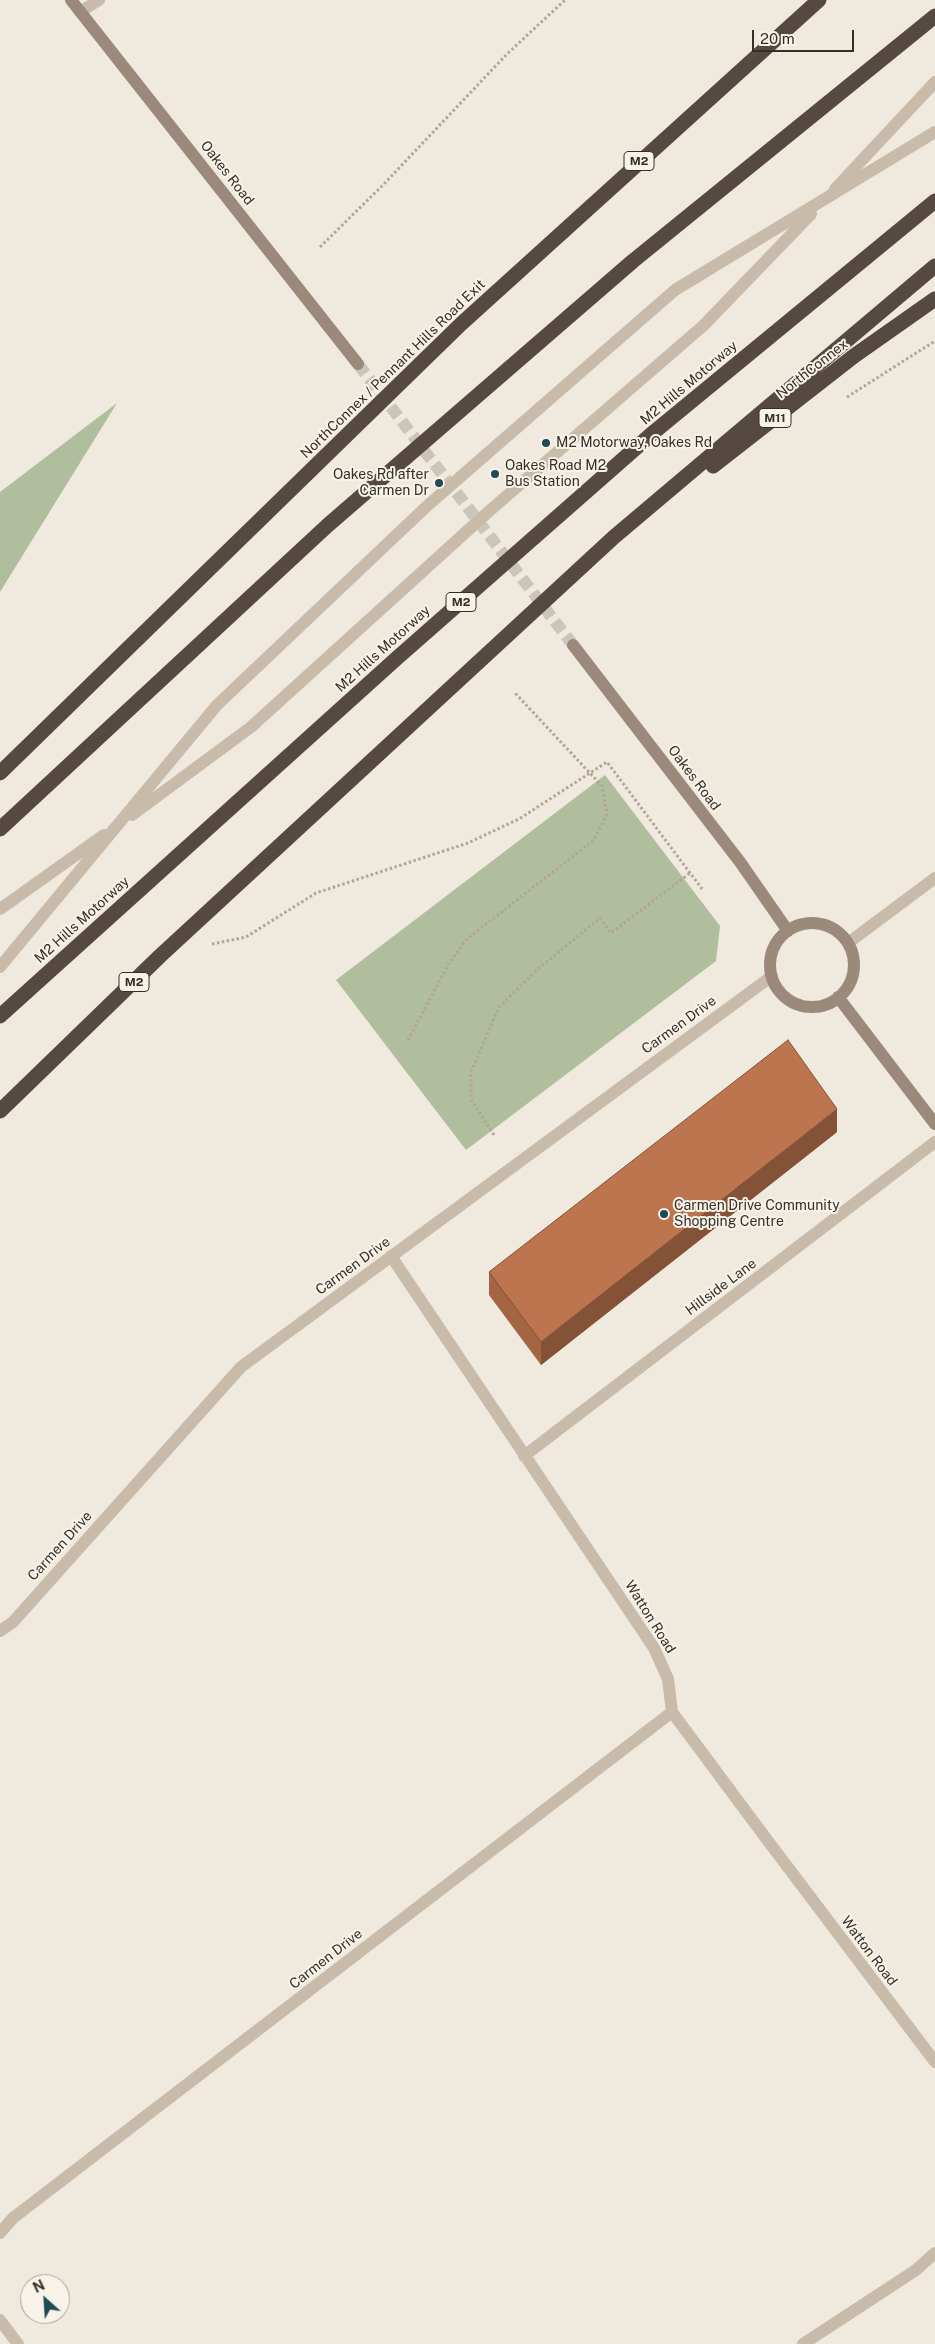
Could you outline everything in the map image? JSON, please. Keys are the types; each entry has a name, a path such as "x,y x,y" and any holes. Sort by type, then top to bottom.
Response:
{"highway":[{"name":"NorthConnex / Pennant Hills Road Exit","path":"0,773 461,324 819,0"},
{"path":"0,829 335,519 633,261 935,16"},
{"name":"M2 Hills Motorway","path":"0,1016 397,658 654,432 935,201"},
{"name":"M2","path":"0,1111 160,956 614,538 935,266"},
{"name":"NorthConnex","path":"614,538 709,469 854,356 935,299"}],"main road":[{"name":"Oakes Road","path":"71,0 358,364"},
{"name":"Oakes Road","path":"573,645 740,862 788,931"},
{"path":"821,924 832,928 848,944 854,969 850,982 838,997 819,1006 805,1006 792,1002 780,993 770,968 772,953 778,941 788,931 798,926 821,924"},
{"path":"838,997 935,1124"}],"street":[{"path":"80,12 99,0"},
{"path":"0,909 251,727 487,513 704,325 824,201 935,82"},
{"path":"0,967 217,705 434,500 675,290 935,132"},
{"path":"848,944 935,878"},
{"name":"Carmen Drive","path":"0,1631 13,1622 241,1367 772,976"},
{"name":"Hillside Lane","path":"524,1456 935,1142"},
{"name":"Watton Road","path":"391,1256 654,1648 668,1679 672,1712 935,2062"},
{"name":"Carmen Drive","path":"0,2233 13,2218 672,1712"},
{"path":"803,2344 916,2270 935,2253"},
{"path":"0,2320 18,2344"}],"path":[{"path":"320,247 382,186 507,54 565,0"},
{"path":"408,1040 449,963 467,939 594,840 607,814 602,786 514,692"},
{"path":"208,945 246,937 316,893 468,843 519,819 607,762 702,889"},
{"path":"494,1136 471,1099 471,1072 499,1008 539,968 600,918 611,933 690,873"}],"green space":[{"path":"117,403 0,592 0,492"},
{"path":"605,775 720,926 716,961 466,1150 336,980"}],"building":[{"name":"Carmen Drive Community Shopping Centre","path":"788,1040 837,1109 541,1342 489,1272"}],"tunnel":[{"path":"358,364 573,645"}],"place":[{"name":"M2 Motorway, Oakes Rd","path":"546,443"},
{"name":"Oakes Road M2 Bus Station","path":"495,474"},
{"name":"Oakes Rd after Carmen Dr","path":"439,483"},
{"name":"Carmen Drive Community Shopping Centre","path":"664,1214"}]}
